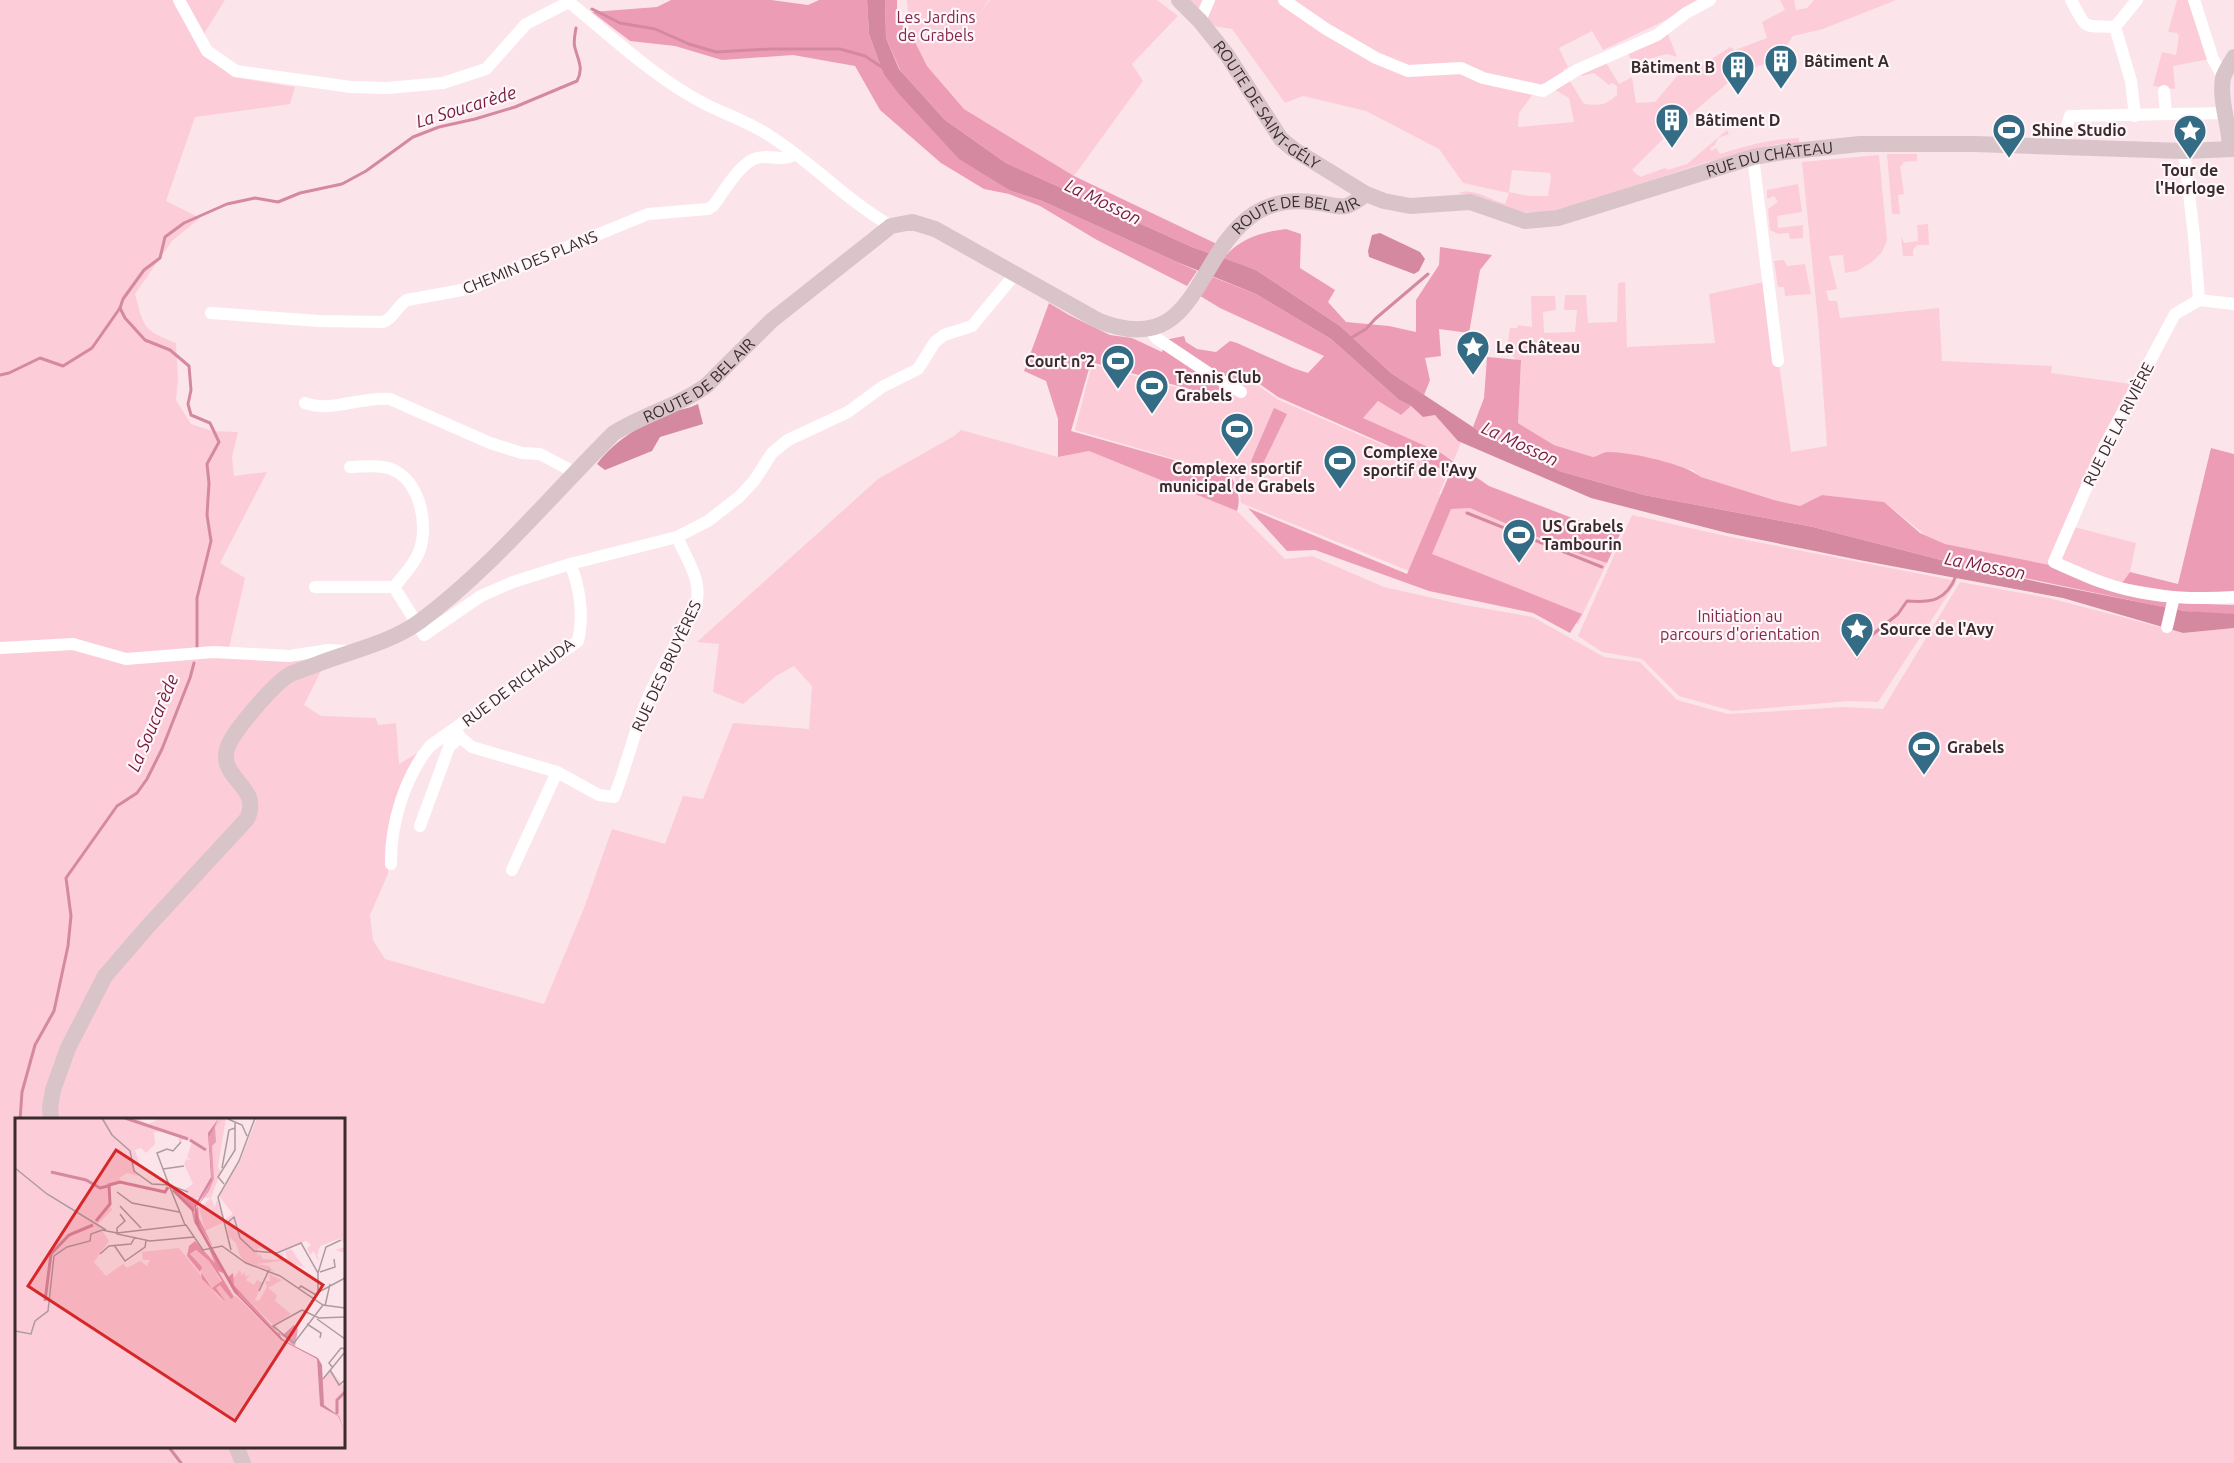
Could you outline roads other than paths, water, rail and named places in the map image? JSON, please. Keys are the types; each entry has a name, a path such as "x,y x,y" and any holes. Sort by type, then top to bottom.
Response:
{"street":[{"path":"179,0 207,51 236,71 351,87 387,88 443,83 486,69 526,24 571,1 658,75 705,104 739,118 763,132 795,154 870,214 891,226 904,222 919,223 950,236 1100,321 1127,330 1154,329 1156,338 1209,374 1241,392"},
{"name":"ROUTE DE SAINT-GÉLY","path":"1179,0 1200,21 1233,64 1281,139 1293,149 1366,194"},
{"path":"1200,21 1209,0"},
{"path":"1284,0 1326,29 1376,58 1408,71 1461,69 1483,78 1543,91 1586,66 1657,35 1686,13 1710,0"},
{"path":"2071,0 2083,22 2089,27 2115,27"},
{"path":"2115,27 2137,0"},
{"path":"2194,0 2213,59 2223,77"},
{"path":"2115,27 2132,81 2135,116"},
{"path":"2232,149 2223,95 2223,77 2234,57"},
{"path":"2164,91 2166,114"},
{"path":"2061,147 2070,116 2226,113"},
{"name":"RUE DU CHÂTEAU","path":"1366,194 1384,201 1410,206 1470,202 1525,221 1557,218 1753,157 1860,144 2184,151 2232,149"},
{"path":"2184,151 2199,300 2234,304"},
{"name":"CHEMIN DES PLANS","path":"211,313 320,321 383,322 389,320 400,304 407,300 473,288 648,214 708,209 713,206 740,169 754,158 790,158 795,154"},
{"path":"1753,157 1778,361"},
{"name":"ROUTE DE BEL AIR","path":"1154,329 1173,319 1229,239 1253,214 1277,203 1299,200 1347,206 1366,194"},
{"name":"ROUTE DE BEL AIR","path":"51,1118 53,1090 68,1048 105,976 247,819 252,801 228,770 225,754 233,736 268,695 289,675 379,644 416,624 452,597 614,433 634,420 682,401 701,389 771,321 891,226"},
{"path":"394,587 424,635 482,596 513,582 570,564 677,537 708,521 739,497 754,481 772,453 788,440 848,412 882,387 918,369 935,342 944,335 972,326 1016,273"},
{"name":"RUE DE LA RIVIÈRE","path":"2173,600 2103,582 2054,562 2104,447 2175,314 2199,300"},
{"path":"305,404 321,407 379,398 390,399 490,443 522,453 540,454 574,472"},
{"path":"350,466 385,467 402,476 418,499 423,524 423,539 419,554 394,587"},
{"name":"RUE DES BRUYÈRES","path":"614,797 648,698 699,597 698,586 677,537"},
{"name":"RUE DE RICHAUDA","path":"391,864 390,843 398,810 419,759 430,746 457,733 578,641 579,592 577,578 570,564"},
{"path":"315,586 394,587"},
{"path":"2168,627 2173,600 2234,597"},
{"path":"0,648 74,644 126,659 214,652 289,656 329,650 354,651"},
{"path":"420,826 448,747 457,733"},
{"name":"RUE DE RICHAUDA","path":"457,733 472,747 557,772 598,795 614,797"},
{"path":"512,870 557,772"},
{"path":"237,1448 243,1463"}],"waterway":[{"path":"592,9 620,23 655,29 689,44 716,52 840,49 865,56 883,68"},
{"name":"La Soucarède","path":"197,649 197,598 211,541 207,515 209,483 207,464 219,442 210,423 191,415 188,404 191,390 189,366 170,350 145,340 125,318 120,308 123,299 144,270 160,258 165,237 184,223 227,204 255,198 278,202 300,193 342,184 366,171 413,137 439,127 515,107 577,81 580,68 574,46 576,28"},
{"path":"1349,339 1366,329 1428,274"},
{"path":"0,375 40,358 63,366 92,348 120,308"},
{"path":"1467,513 1602,567"},
{"name":"La Mosson","path":"1857,658 1867,639 1898,614 1907,601 1937,599 1948,591 1956,576"},
{"name":"La Soucarède","path":"20,1118 22,1092 35,1045 54,1011 68,946 71,916 66,878 117,806 137,793 147,779 162,749 194,663"},
{"name":"La Soucarède","path":"170,1448 181,1463"}],"place":[{"name":"Bâtiment A","path":"1781,90"},
{"name":"Bâtiment B","path":"1738,96"},
{"name":"Bâtiment D","path":"1672,149"},
{"name":"Shine Studio","path":"2009,159"},
{"name":"Tour de l'Horloge","path":"2190,160"},
{"name":"Le Château","path":"1473,376"},
{"name":"Court n°2","path":"1118,390"},
{"name":"Tennis Club Grabels","path":"1152,415"},
{"name":"Complexe sportif municipal de Grabels","path":"1237,458"},
{"name":"Complexe sportif de l'Avy","path":"1340,490"},
{"name":"US Grabels Tambourin","path":"1519,564"},
{"name":"Source de l'Avy","path":"1857,658"},
{"name":"Grabels","path":"1924,776"}],"park label":[{"name":"Les Jardins de Grabels","path":"936,26"},
{"name":"Initiation au parcours d'orientation","path":"1740,625"}]}
